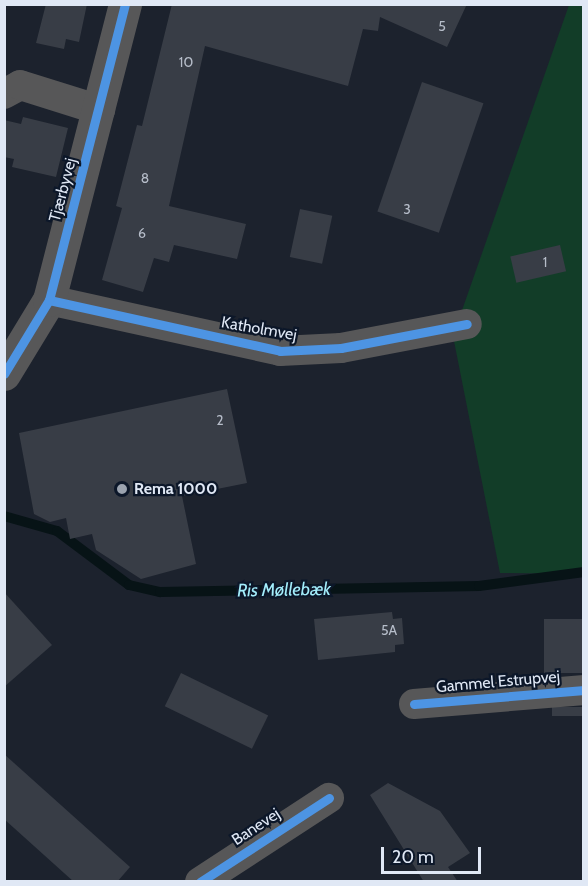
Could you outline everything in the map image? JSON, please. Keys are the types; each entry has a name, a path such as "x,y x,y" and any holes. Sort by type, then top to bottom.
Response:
{"street":[{"name":"Tjærbyvej","path":"4,374 49,300 100,110 125,4"},
{"path":"4,94 20,85 100,110"},
{"name":"Katholmvej","path":"49,300 279,351 342,348 466,324"},
{"name":"Gammel Estrupvej","path":"414,704 584,690"},
{"name":"Banevej","path":"200,882 329,798"}],"green space":[{"path":"569,5 583,5 583,574 500,573 453,336"}],"building":[{"path":"46,4 87,4 79,42 66,39 64,49 36,43"},
{"path":"172,4 467,4 447,47 380,17 378,31 363,29 348,86 205,46 169,206 246,224 237,259 174,245 169,262 154,258 143,292 102,280 122,208 116,206 137,125 142,126"},
{"path":"422,82 483,103 439,233 377,212"},
{"path":"23,117 68,128 56,177 12,167 14,159 4,157 4,120 21,124"},
{"path":"300,209 332,216 322,264 290,257"},
{"path":"560,245 566,271 516,283 510,256"},
{"name":"Rema 1000","path":"227,389 247,483 182,496 196,564 141,579 96,550 92,534 70,539 66,518 50,522 34,514 19,433"},
{"path":"4,592 52,645 4,687"},
{"path":"392,612 393,619 402,618 404,644 395,645 395,652 318,660 314,619"},
{"path":"544,619 584,619 584,673 544,673"},
{"path":"181,673 268,716 252,749 165,706"},
{"path":"552,707 584,707 584,716 552,716"},
{"path":"4,754 130,867 117,882 74,882 4,819"},
{"path":"388,783 440,811 470,853 448,867 458,882 424,882 370,795"}],"waterway":[{"name":"Ris Møllebæk","path":"4,516 57,531 129,585 160,592 479,586 584,572"}],"cycle path":[{"path":"4,374 49,300 125,4"},
{"path":"49,300 280,351 341,348 467,324"},
{"path":"414,704 584,690"},
{"path":"200,882 329,798"}],"place":[{"name":"Rema 1000","path":"122,489"}]}
